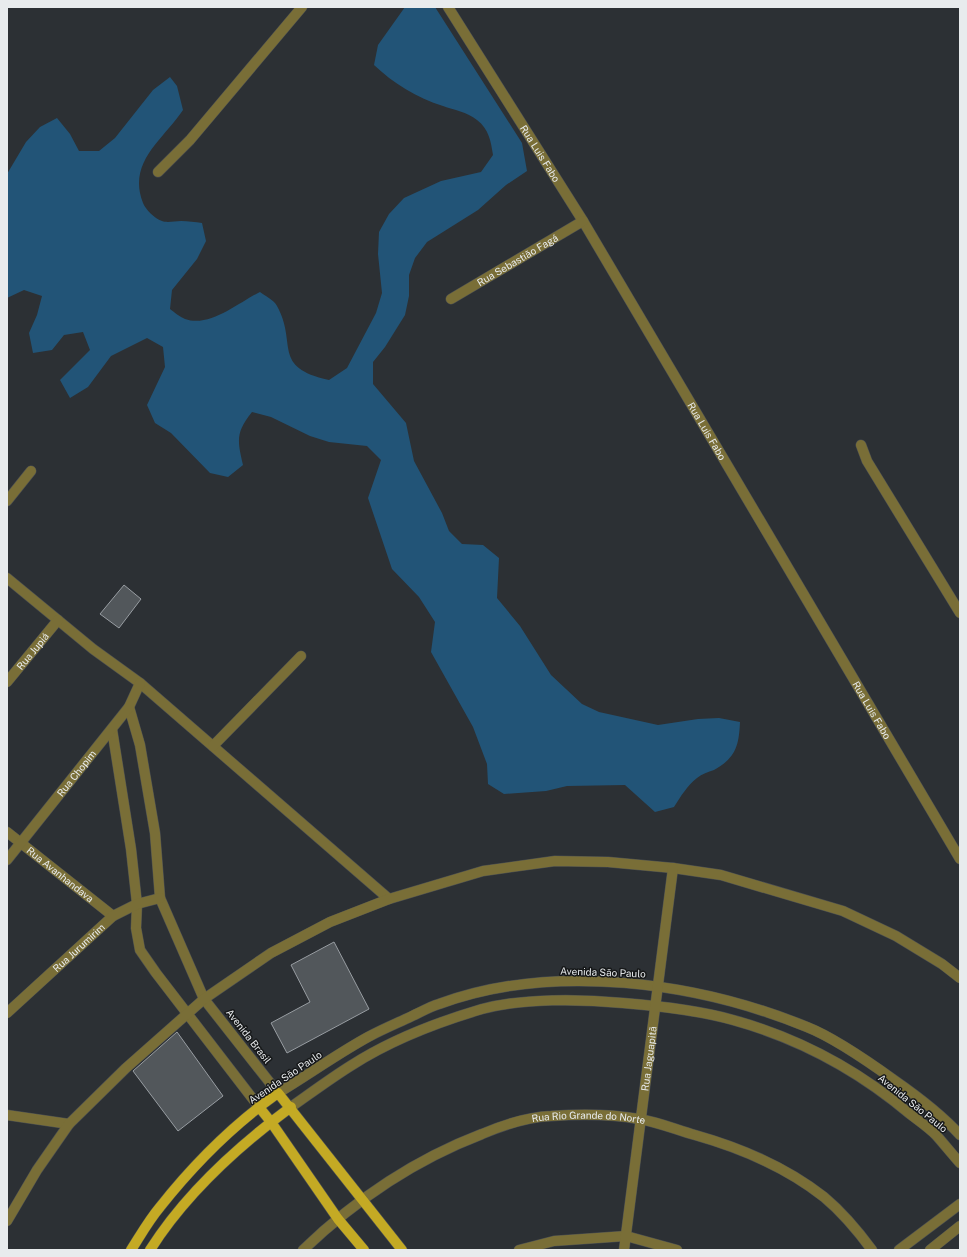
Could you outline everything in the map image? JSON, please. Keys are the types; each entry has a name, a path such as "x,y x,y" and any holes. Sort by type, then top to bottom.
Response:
{"main road":[{"name":"Avenida São Paulo","path":"131,1250 159,1208 201,1158 259,1107 278,1093"},
{"name":"Avenida Brasil","path":"278,1093 291,1107 402,1250"},
{"path":"259,1107 338,1219 364,1250"},
{"name":"Avenida São Paulo","path":"150,1250 183,1204 215,1170 271,1122 291,1107"},
{"path":"201,1158 215,1170"},
{"path":"148,1224 158,1237"}],"street":[{"path":"158,172 190,140 302,7"},
{"name":"Rua Luis Fabo","path":"448,7 583,221 960,859"},
{"name":"Rua Sebastião Fagá","path":"452,299 583,221"},
{"path":"861,445 867,461 960,613"},
{"path":"7,501 31,471"},
{"path":"7,578 93,649 140,683 389,899"},
{"name":"Rua Jupiá","path":"7,682 58,620"},
{"path":"213,746 300,656"},
{"name":"Rua Chopim","path":"7,860 129,707 140,683"},
{"name":"Avenida Brasil","path":"129,707 140,745 154,826 160,898 204,999 278,1093"},
{"path":"112,729 131,849 137,904 136,928 140,950 259,1107"},
{"name":"Rua Avanhandava","path":"7,832 113,916"},
{"path":"7,1221 37,1170 69,1124 126,1068 204,999 271,953 330,922 389,899 483,871 555,861 608,862 673,868 721,875 843,911 896,936 942,964 960,978"},
{"name":"Rua Jaguapitã","path":"624,1250 673,868"},
{"name":"Rua Jurumirim","path":"7,1013 113,916 137,904 160,898"},
{"name":"Avenida São Paulo","path":"278,1093 367,1038 439,1004 513,986 566,980 658,986 746,1005 809,1028 866,1060 930,1106 960,1136"},
{"name":"Avenida São Paulo","path":"291,1107 352,1065 375,1052 425,1029 483,1009 541,1001 601,1001 655,1006 707,1014 734,1020 791,1041 826,1057 874,1086 935,1134 960,1164"},
{"path":"367,1038 375,1052"},
{"path":"7,1115 69,1124"},
{"name":"Rua Rio Grande do Norte","path":"303,1250 362,1199 408,1168 455,1144 504,1125 550,1116 596,1115 640,1119 716,1141 754,1156 791,1174 825,1198 853,1226 872,1250"},
{"path":"899,1250 960,1204"},
{"path":"930,1250 960,1226"},
{"path":"519,1250 554,1240 626,1236 676,1250"}],"shaded area":[{"path":"405,7 435,7 522,143 527,171 506,185 478,210 427,242 415,258 409,275 409,296 405,315 385,347 373,362 373,384 406,423 414,461 442,513 449,531 462,544 483,545 499,558 497,598 520,626 551,675 582,704 599,712 658,725 698,719 719,718 740,722 739,738 732,756 714,770 701,775 693,781 684,791 674,807 655,812 625,785 567,786 546,791 504,794 488,784 487,764 473,727 431,652 435,622 419,597 392,569 368,498 381,460 367,446 329,442 310,436 271,417 252,412 243,425 239,437 243,465 228,477 210,473 171,433 155,423 147,405 165,367 163,347 147,338 111,356 88,387 70,398 60,380 90,350 83,332 64,335 52,350 33,353 29,333 37,315 42,296 24,290 7,298 7,174 26,142 40,127 57,118 70,134 79,151 99,151 115,138 153,90 170,77 177,86 183,110 157,142 143,163 139,188 144,206 153,216 164,222 184,221 202,223 206,241 197,259 172,290 170,309 185,319 195,321 204,320 224,313 260,292 276,304 283,320 289,352 293,361 299,368 311,375 329,380 347,368 376,313 382,293 378,254 379,232 389,214 404,198 441,181 481,172 493,155 487,132 477,120 465,113 424,99 397,84 374,65 378,45"}],"building":[{"path":"124,585 141,599 119,628 100,614"},
{"path":"334,942 369,1009 287,1053 271,1023 310,1002 291,965"},
{"path":"177,1032 223,1096 178,1131 133,1071"}]}
